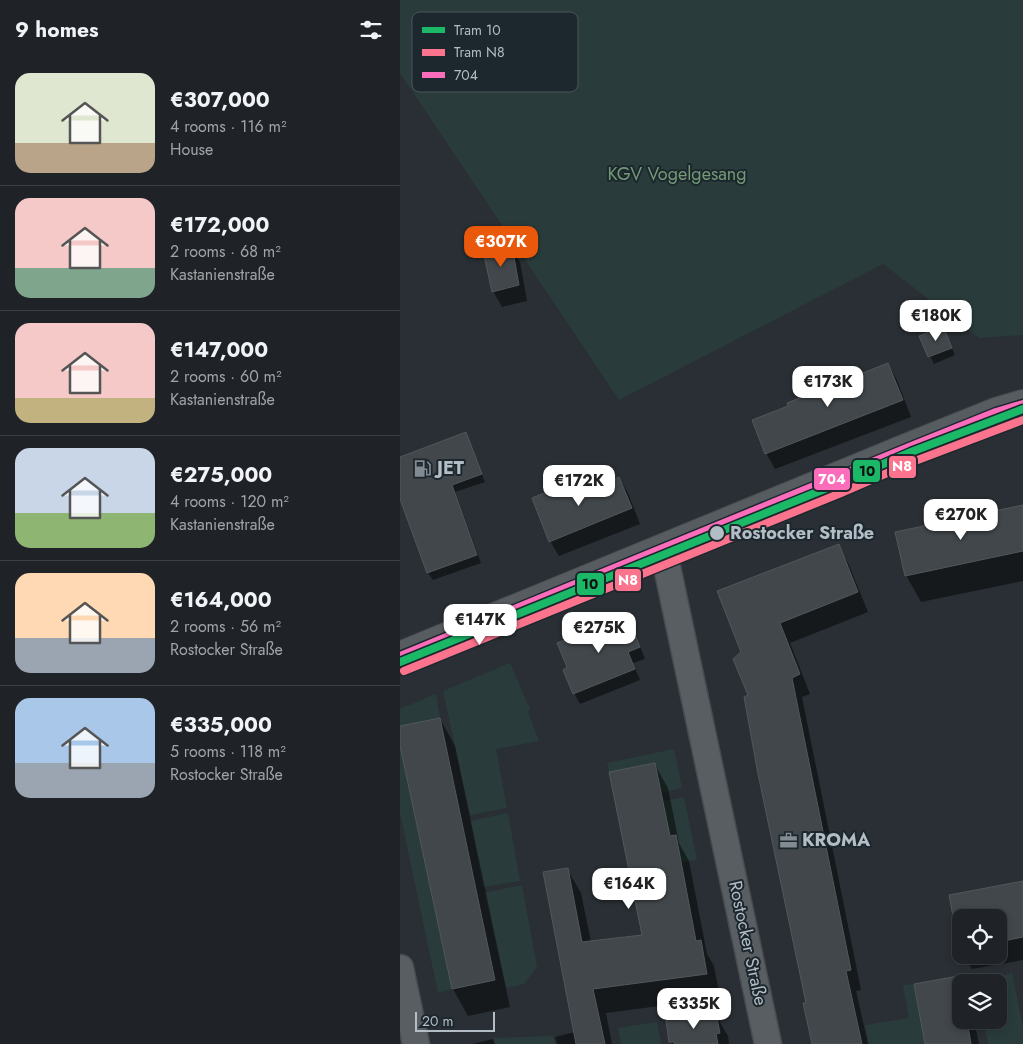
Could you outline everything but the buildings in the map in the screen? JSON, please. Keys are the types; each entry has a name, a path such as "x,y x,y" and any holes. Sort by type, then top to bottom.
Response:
{"main road":[{"path":"400,656 996,412 1023,404"}],"street":[{"name":"Rostocker Straße","path":"663,548 768,1044"},
{"path":"400,968 416,1044"}],"green space":[{"name":"KGV Vogelgesang","path":"400,0 1023,0 1023,335 979,338 883,264 619,400 413,92 578,92 578,12 412,12 412,91 400,73"},
{"path":"510,663 530,709 528,712 539,741 496,749 507,808 470,815 443,691"},
{"path":"436,694 440,718 400,726 400,709"},
{"path":"400,746 452,989 438,993 400,813"},
{"path":"674,749 682,788 661,793 655,763 609,772 607,763"},
{"path":"684,797 697,860 681,862 676,836 670,836 663,801"},
{"path":"508,813 520,881 483,887 470,821"},
{"path":"522,885 537,967 524,984 506,988 484,893"},
{"path":"1012,973 1023,1027 1023,1044 988,1044 985,1029 1007,1029 1007,974"},
{"path":"914,984 925,1044 869,1044 865,1025 909,1018 903,985"},
{"path":"657,1022 661,1044 621,1044 618,1028"},
{"path":"553,1036 555,1044 494,1044 493,1038"}],"tram line":[{"name":"10","path":"400,662 911,452 1023,409"},
{"name":"N8","path":"404,671 915,461 1023,420"}],"transit line":[{"name":"704","path":"400,656 909,447 996,412 1023,404"}],"place":[{"name":"JET","path":"423,468"},
{"name":"Rostocker Straße","path":"717,533"},
{"name":"KROMA","path":"788,840"}]}
